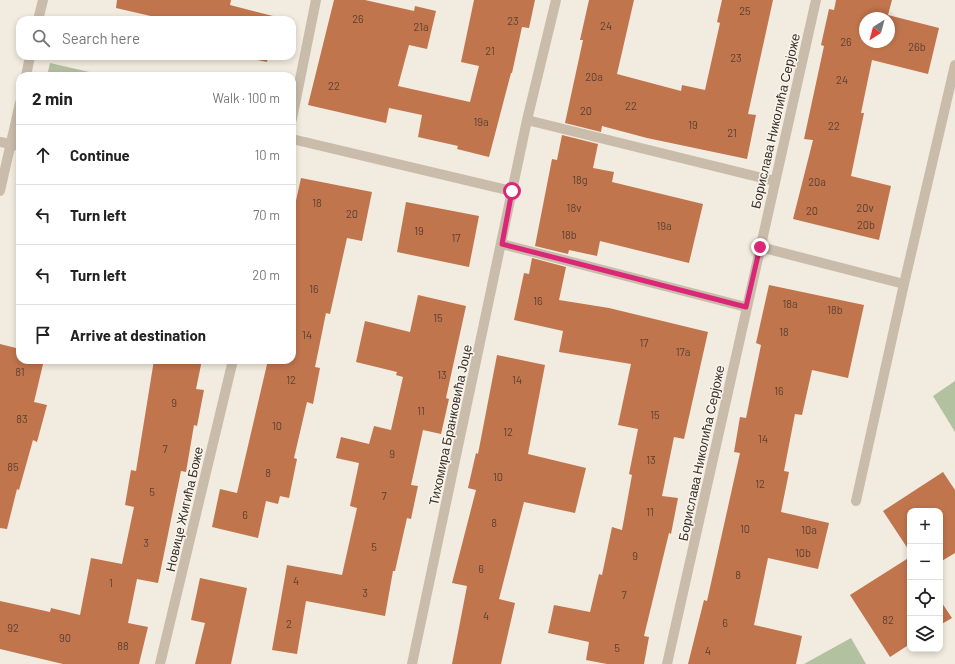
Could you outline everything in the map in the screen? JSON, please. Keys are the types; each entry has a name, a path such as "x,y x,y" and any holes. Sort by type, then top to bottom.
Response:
{"street":[{"path":"39,16 42,0"},
{"path":"296,99 316,0"},
{"name":"Тихомира Бранковића Јоце","path":"412,664 527,120 556,0"},
{"name":"Борислава Николића Серјоже","path":"667,664 816,0"},
{"path":"27,72 29,60"},
{"path":"856,501 904,284 955,65"},
{"path":"527,120 775,181"},
{"path":"296,140 512,191"},
{"path":"0,142 16,145 0,191"},
{"path":"502,244 746,307"},
{"path":"760,247 904,284"},
{"name":"Новице Жигића Боже","path":"160,664 232,364"}],"green space":[{"path":"50,63 89,72 48,72"},
{"path":"955,381 955,432 933,396"},
{"path":"851,638 866,664 804,664"}],"building":[{"path":"117,0 231,0 230,5 273,16 151,16 116,8"},
{"path":"334,0 365,0 414,11 415,6 436,11 427,49 409,45 398,86 470,102 479,66 461,62 474,0 535,0 529,28 522,27 512,73 489,157 457,149 458,146 418,137 422,115 389,108 386,123 308,105"},
{"path":"589,0 634,0 617,74 681,91 682,85 705,90 720,23 717,22 722,0 773,0 748,114 756,115 747,159 647,138 602,126 601,132 565,123 583,40 580,40"},
{"path":"836,0 892,0 889,12 859,12 859,48 895,48 895,17 939,28 928,74 872,60 861,113 864,113 851,176 891,186 879,240 793,219 813,140 804,139 824,46 821,45 829,9 834,10"},
{"path":"562,135 598,144 593,168 614,172 612,182 703,204 689,263 600,241 597,256 569,250 568,254 535,246 552,159 557,160"},
{"path":"301,178 372,192 362,241 347,238 330,314 326,313 315,367 320,368 313,404 307,402 294,458 297,459 289,498 280,496 278,504 266,501 258,538 212,527 220,489 237,493 267,364 296,364 296,201"},
{"path":"406,202 479,216 469,267 397,252"},
{"path":"532,258 566,267 559,300 609,308 708,332 684,439 674,437 662,496 678,498 671,534 669,533 644,636 649,637 644,664 607,664 586,660 589,642 548,633 554,605 590,612 599,574 602,575 612,527 622,530 632,475 629,474 638,429 618,425 631,364 559,352 563,331 514,320 524,273 529,274"},
{"path":"769,285 864,305 848,378 812,370 802,415 795,414 784,471 789,472 781,512 829,523 818,569 768,558 754,625 802,636 796,664 688,664 704,600 707,601 740,453 734,452 740,417 746,418 761,345 756,343"},
{"path":"418,295 466,306 446,398 449,399 441,434 423,430 411,485 418,486 411,519 407,518 395,571 393,571 385,616 306,601 297,654 272,650 287,565 342,575 357,508 350,506 359,463 336,458 341,437 369,444 374,426 391,430 403,377 396,375 397,372 356,362 365,321 410,332"},
{"path":"0,344 16,348 16,364 43,364 34,402 47,405 37,442 33,440 19,490 17,489 7,529 0,528"},
{"path":"497,355 545,365 528,454 586,468 575,513 524,502 499,599 515,603 501,664 452,664 467,586 452,583 476,490 468,488 476,453 478,454"},
{"path":"153,364 201,364 196,389 204,390 197,426 194,425 186,472 181,471 158,583 137,579 128,623 148,627 139,664 63,664 0,649 0,601 50,612 51,608 80,615 91,558 122,564 134,507 125,505 131,470 136,471"},
{"path":"943,472 955,490 955,553 943,560 943,508 907,508 907,547 883,511"},
{"path":"907,559 907,646 890,657 850,595"},
{"path":"200,578 247,588 231,664 195,664 205,623 191,620"},
{"path":"943,604 952,618 943,623"}],"route":[{"path":"512,191 502,244 746,307 760,247"}]}
